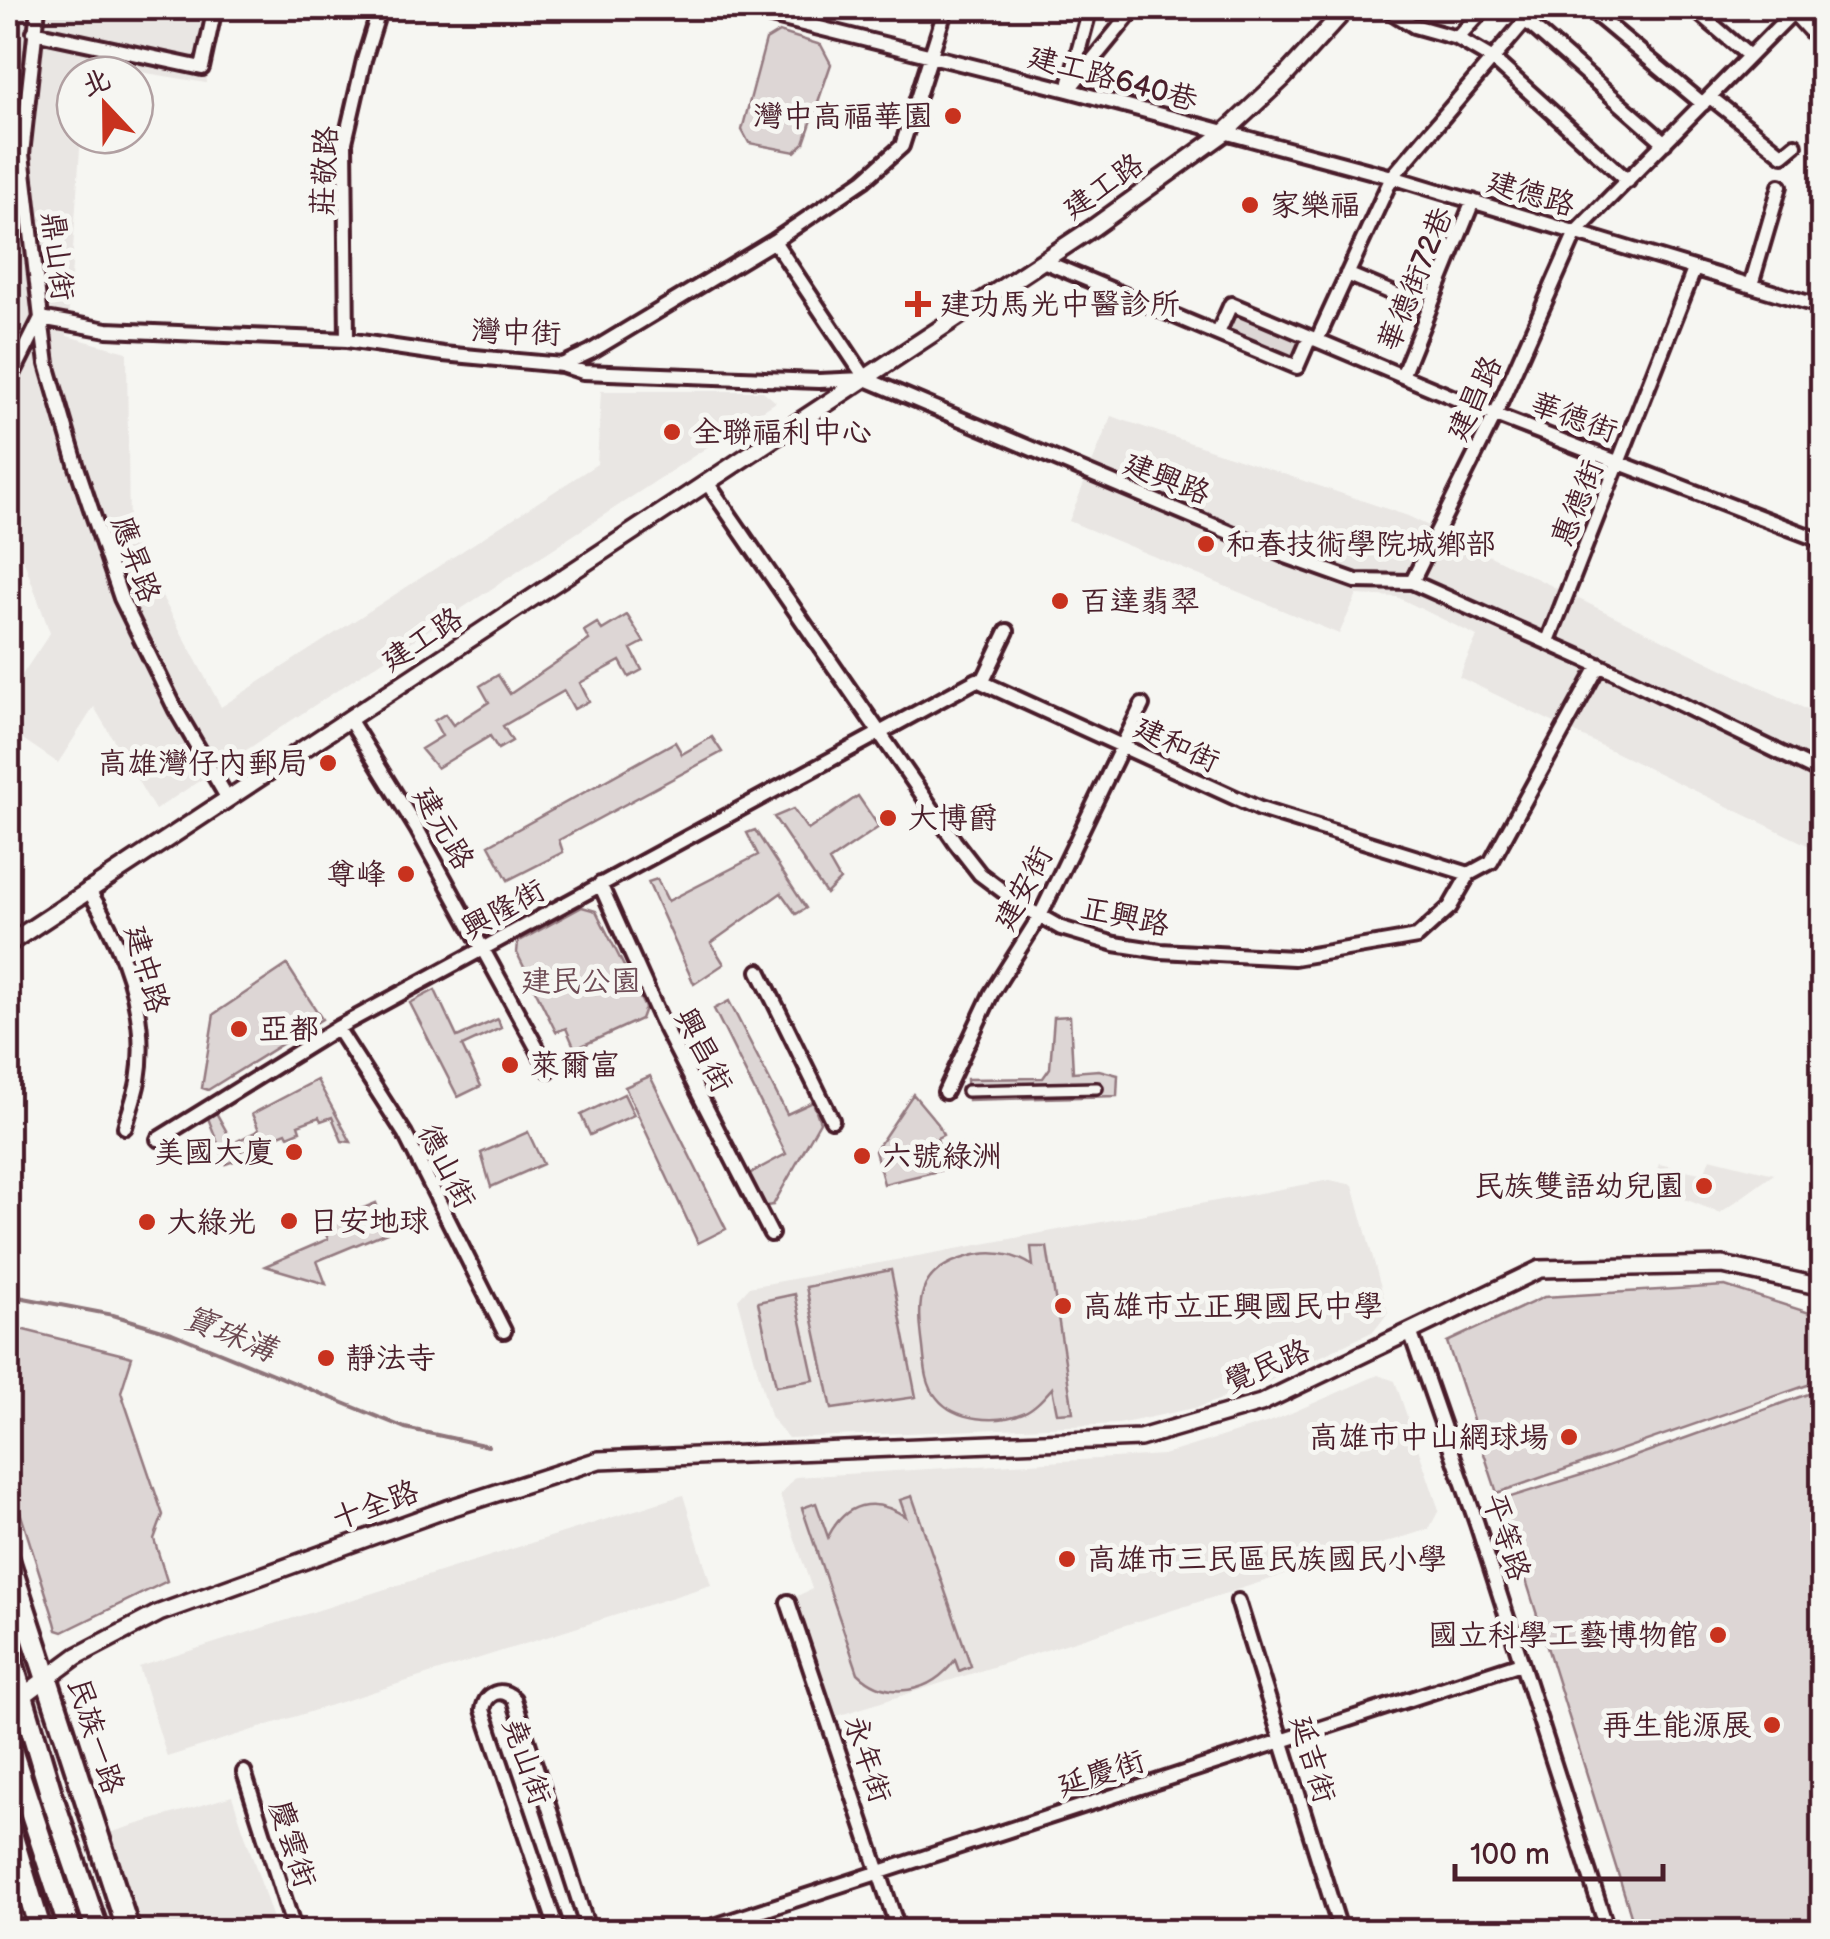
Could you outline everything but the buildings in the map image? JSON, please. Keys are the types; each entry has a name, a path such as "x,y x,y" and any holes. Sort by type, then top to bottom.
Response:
{"main road":[{"name":"民族一路","path":"8,1558 129,1932"},
{"name":"民族一路","path":"8,1649 15,1701 98,1932"},
{"path":"8,1741 72,1932"},
{"path":"8,1824 41,1932"}],"street":[{"name":"鼎山街","path":"8,384 42,318 15,154 38,8"},
{"path":"34,32 202,68 215,8"},
{"name":"莊敬路","path":"348,340 345,142 380,8"},
{"name":"建工路640巷","path":"740,8 1068,90 1223,134"},
{"name":"灣中街","path":"42,318 107,330 348,340 443,354 562,364 590,352 774,241 864,180 902,146 946,8"},
{"path":"1068,90 1090,8"},
{"path":"1068,90 1136,8"},
{"name":"建工路","path":"8,944 1044,261 1223,134 1283,78 1347,8"},
{"path":"1385,8 1414,26 1458,38 1492,58 1628,181"},
{"path":"1458,38 1484,8"},
{"path":"1044,261 1297,367 1347,274 1392,177 1536,8"},
{"path":"1588,8 1706,101 1783,155 1795,146"},
{"path":"1693,8 1749,56"},
{"path":"1576,232 1792,9 1822,42"},
{"path":"1525,20 1665,143"},
{"name":"建德路","path":"1223,134 1392,177 1822,307"},
{"path":"1751,285 1780,186"},
{"name":"華德街72巷","path":"1402,376 1473,201"},
{"name":"建昌路","path":"1412,582 1496,415 1576,232"},
{"path":"774,241 866,379"},
{"name":"惠德街","path":"1548,641 1694,270"},
{"path":"1347,274 1404,298"},
{"name":"華德街","path":"1218,333 1231,304 1496,415 1822,541"},
{"name":"應昇路","path":"42,318 48,364 77,467 121,598 176,710 228,799"},
{"path":"562,364 583,372 819,381 866,379"},
{"name":"建興路","path":"866,379 1286,556 1356,580 1412,582 1600,665 1822,773"},
{"name":"正興路","path":"708,484 879,735 980,874 1061,928 1114,944 1160,951 1294,958 1417,937 1450,907 1469,874 1491,862 1600,665"},
{"path":"879,735 977,680 984,681 1007,632"},
{"name":"建和街","path":"984,681 1260,809 1469,874"},
{"name":"建安街","path":"945,1092 991,994 1040,916 1142,706"},
{"name":"建元路","path":"349,719 417,829 549,1070"},
{"name":"興隆街","path":"158,1139 337,1028 879,735"},
{"path":"1822,843 1822,873"},
{"name":"興昌街","path":"600,884 661,1020 770,1234"},
{"name":"建中路","path":"88,889 111,926 140,1026 138,1080 125,1127"},
{"path":"759,971 832,1120"},
{"name":"德山街","path":"337,1028 405,1134 504,1331"},
{"path":"966,1091 1097,1088"},
{"name":"覺民路","path":"771,1453 1140,1438 1260,1403 1540,1269 1723,1264 1822,1287"},
{"name":"平等路","path":"1410,1330 1608,1932"},
{"name":"十全路","path":"15,1701 78,1656 175,1606 560,1470 599,1460 649,1455 771,1453"},
{"name":"永年街","path":"788,1602 898,1932"},
{"name":"延吉街","path":"1238,1602 1340,1932"},
{"name":"延慶街","path":"696,1932 1521,1663"},
{"name":"堯山街","path":"558,1932 482,1710 487,1697 494,1692 514,1699 589,1932"},
{"name":"慶雲街","path":"244,1772 295,1932"}],"shaded area":[{"path":"8,8 222,8 206,83 155,74 155,55 55,55 55,155 80,155 67,336 127,352 129,535 221,707 597,464 601,391 763,391 776,402 155,810 94,707 58,763 8,729 8,696 50,633 8,517"},
{"path":"1111,416 1408,516 1822,717 1822,852 1459,677 1477,636 1397,597 1357,595 1339,634 1069,521"},
{"name":"民族雙語幼兒園","path":"1710,1158 1774,1174 1720,1213 1682,1198 1646,1200 1659,1164 1704,1174"},
{"name":"高雄市立正興國民中學","path":"1330,1180 1353,1185 1388,1313 1374,1331 1263,1384 1199,1407 1119,1424 788,1438 770,1416 738,1299 749,1287"},
{"name":"高雄市三民區民族國民小學","path":"1378,1375 1395,1381 1439,1510 1429,1529 834,1717 795,1597 812,1589 780,1495 795,1477 1163,1455 1275,1420"},
{"path":"683,1495 711,1585 167,1757 139,1667"},
{"path":"232,1796 277,1931 141,1931 109,1833"}],"green space":[{"path":"779,32 821,45 831,64 804,143 795,152 749,143 742,130 766,40"},
{"path":"1237,312 1304,340 1295,360 1228,332"},
{"path":"627,615 644,642 631,649 642,670 629,677 620,661 580,683 589,701 574,709 564,691 503,726 512,741 498,749 490,736 437,768 421,749 442,736 434,721 445,714 453,725 489,702 480,686 498,675 510,694 589,640 584,631 597,623 602,630"},
{"path":"712,737 722,752 559,840 563,852 508,880 489,845 675,742 682,754"},
{"path":"858,796 879,827 829,861 840,880 826,894 774,817 793,809 808,830"},
{"path":"755,830 806,908 796,914 781,893 711,943 724,964 694,984 648,882 657,879 668,901 758,855 747,833"},
{"name":"建民公園","path":"582,907 596,911 645,1008 641,1019 575,1049 566,1028 556,1032 517,953 518,942"},
{"path":"287,965 322,1019 208,1090 202,1088 214,1014"},
{"path":"435,990 457,1037 498,1019 501,1028 462,1046 481,1086 458,1097 410,1003"},
{"path":"729,1001 787,1114 813,1102 820,1122 773,1205 766,1206 749,1174 786,1154 714,1009"},
{"path":"1070,1016 1073,1072 1099,1070 1118,1075 1117,1096 968,1100 967,1079 1043,1078 1050,1068 1054,1017"},
{"path":"650,1076 726,1229 698,1243 625,1087"},
{"path":"317,1080 351,1142 342,1141 332,1117 321,1121 319,1117 298,1125 300,1131 259,1143 261,1149 253,1152 251,1147 235,1153 237,1160 226,1164 208,1118 214,1109 233,1143 259,1130 252,1114"},
{"path":"624,1094 634,1115 590,1135 581,1115"},
{"path":"913,1094 943,1135 937,1138 946,1169 884,1184 875,1151"},
{"path":"528,1132 543,1164 491,1187 481,1153"},
{"path":"376,1203 387,1232 317,1261 326,1284 265,1266 328,1239 322,1225"},
{"path":"1031,1247 1047,1247 1073,1412 1057,1413 1052,1388 1023,1413 1001,1419 954,1412 937,1398 928,1380 920,1316 924,1290 938,1270 976,1255 1001,1254 1033,1266"},
{"path":"891,1270 916,1397 832,1409 806,1287"},
{"name":"高雄市中山網球場","path":"1725,1286 1810,1313 1822,1326 1822,1380 1497,1493 1447,1342 1544,1297"},
{"path":"795,1294 814,1380 776,1386 758,1302"},
{"path":"8,1326 132,1357 121,1392 163,1515 154,1539 167,1581 63,1632 57,1630 8,1474"},
{"name":"國立科學工藝博物館","path":"1822,1389 1822,1931 1636,1931 1501,1500"},
{"path":"912,1496 971,1666 959,1671 955,1660 934,1680 909,1690 896,1690 882,1688 858,1673 802,1508 816,1503 828,1537 843,1516 861,1506 882,1506 906,1517 900,1500"}],"waterway":[{"name":"寶珠溝","path":"8,1295 113,1315 172,1333 405,1428 488,1446"}],"tram line":[{"path":"1807,8 1822,24"}],"place":[{"name":"灣中高福華園","path":"953,116"},
{"name":"家樂福","path":"1250,205"},
{"name":"建功馬光中醫診所","path":"918,304"},
{"name":"全聯福利中心","path":"672,432"},
{"name":"和春技術學院城鄉部","path":"1206,544"},
{"name":"百達翡翠","path":"1060,601"},
{"name":"高雄灣仔內郵局","path":"328,763"},
{"name":"大博爵","path":"888,818"},
{"name":"尊峰","path":"406,874"},
{"name":"亞都","path":"239,1029"},
{"name":"萊爾富","path":"510,1065"},
{"name":"美國大廈","path":"294,1152"},
{"name":"六號綠洲","path":"862,1156"},
{"name":"民族雙語幼兒園","path":"1704,1186"},
{"name":"日安地球","path":"289,1221"},
{"name":"大綠光","path":"147,1222"},
{"name":"高雄市立正興國民中學","path":"1063,1306"},
{"name":"靜法寺","path":"326,1358"},
{"name":"高雄市中山網球場","path":"1569,1437"},
{"name":"高雄市三民區民族國民小學","path":"1067,1559"},
{"name":"國立科學工藝博物館","path":"1718,1635"},
{"name":"再生能源展","path":"1772,1725"}]}
